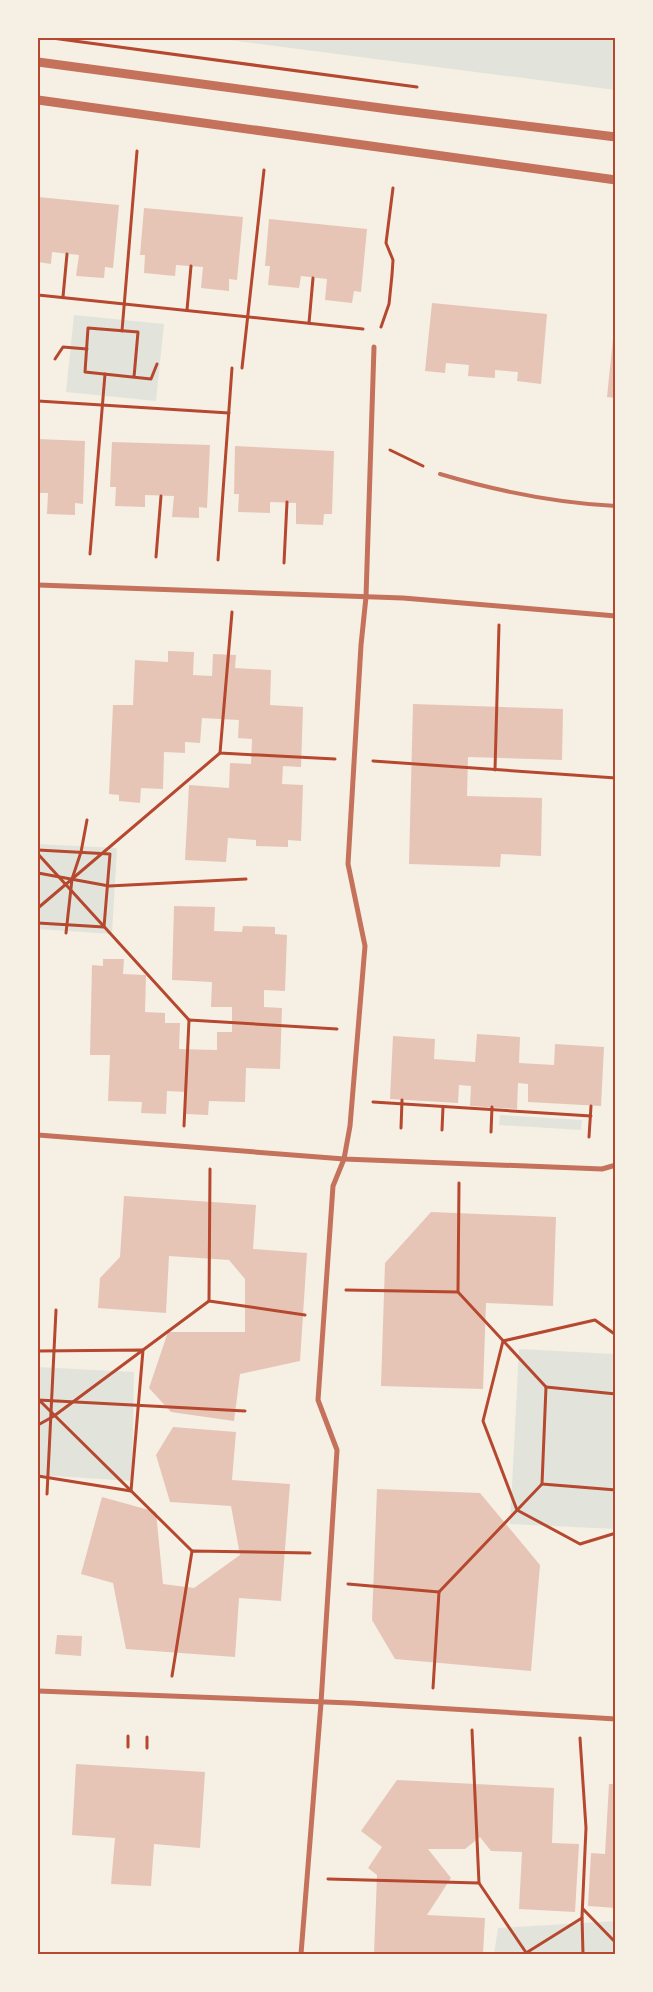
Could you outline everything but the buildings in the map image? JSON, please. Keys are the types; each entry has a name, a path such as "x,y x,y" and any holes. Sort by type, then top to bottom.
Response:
{"street":[{"path":"38,62 616,138"},
{"path":"38,100 616,180"},
{"path":"300,1954 321,1703 337,1450 318,1400 333,1186 344,1159 350,1126 365,946 348,864 366,597 374,347"},
{"path":"38,585 403,598 616,616"},
{"path":"38,1135 344,1159 602,1169 616,1165"},
{"path":"38,1691 431,1708 616,1719"}],"lane":[{"path":"440,474 480,486 520,494 616,506"}],"path":[{"path":"52,38 420,88"},
{"path":"122,331 137,151"},
{"path":"242,368 264,170"},
{"path":"380,331 389,304 392,275 393,260 386,243 393,188"},
{"path":"63,298 67,254"},
{"path":"187,310 191,266"},
{"path":"309,323 313,278"},
{"path":"38,295 366,330"},
{"path":"134,377 138,332 88,328 85,372 151,379 157,364"},
{"path":"55,359 63,347 86,349"},
{"path":"218,560 232,368"},
{"path":"90,554 104,374"},
{"path":"38,401 229,413"},
{"path":"372,440 440,474"},
{"path":"156,557 161,496"},
{"path":"284,563 287,502"},
{"path":"220,753 234,591"},
{"path":"495,770 499,606"},
{"path":"38,908 220,753 616,778"},
{"path":"66,933 72,879 81,852 87,820"},
{"path":"38,850 110,854 109,886 104,927"},
{"path":"38,854 189,1020 358,1030"},
{"path":"38,873 109,886 246,880"},
{"path":"38,924 104,927"},
{"path":"183,1146 189,1020"},
{"path":"372,1102 402,1102 443,1107 492,1108 591,1116"},
{"path":"401,1128 402,1102"},
{"path":"589,1137 591,1106"},
{"path":"442,1130 443,1107"},
{"path":"491,1132 492,1108"},
{"path":"459,1164 458,1292 546,1388 616,1394"},
{"path":"209,1301 210,1167"},
{"path":"327,1289 458,1292"},
{"path":"38,1425 73,1402 209,1301 325,1318"},
{"path":"47,1494 56,1310"},
{"path":"503,1341 595,1320 616,1335"},
{"path":"503,1341 483,1421 517,1510 580,1544 616,1533"},
{"path":"38,1351 143,1350"},
{"path":"131,1491 143,1350"},
{"path":"431,1708 439,1592 542,1484 546,1388"},
{"path":"38,1400 52,1416 192,1551 331,1553"},
{"path":"38,1400 245,1411"},
{"path":"38,1476 131,1491"},
{"path":"542,1484 616,1490"},
{"path":"168,1696 192,1551"},
{"path":"329,1582 439,1592"},
{"path":"471,1710 479,1883 526,1954 582,1917"},
{"path":"578,1717 586,1828 582,1917 583,1954"},
{"path":"128,1736 128,1747"},
{"path":"147,1737 147,1748"},
{"path":"307,1878 479,1883"},
{"path":"583,1909 616,1943"}],"shaded area":[{"path":"214,38 615,38 615,90"},
{"path":"74,315 164,324 156,401 66,392"},
{"path":"38,844 117,848 112,934 38,929"},
{"path":"500,1115 582,1120 581,1130 499,1125"},
{"path":"519,1349 615,1354 615,1529 510,1524"},
{"path":"38,1367 134,1372 132,1481 38,1475"},
{"path":"615,1921 615,1954 494,1954 498,1928"}]}
